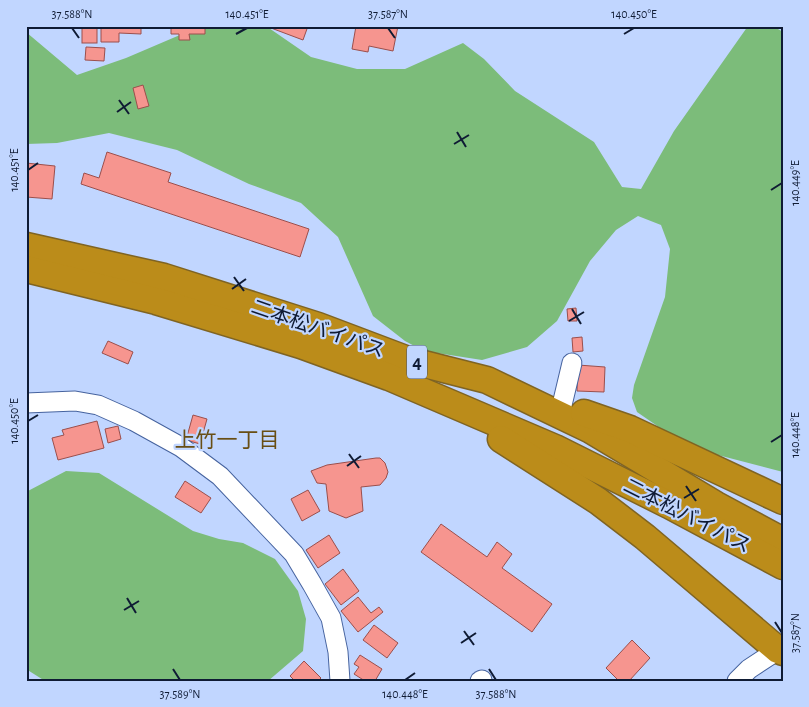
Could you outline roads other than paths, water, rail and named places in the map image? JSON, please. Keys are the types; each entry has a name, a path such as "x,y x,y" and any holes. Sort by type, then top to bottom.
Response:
{"highway":[{"name":"二本松バイパス","path":"26,246 164,277 318,326 408,360 487,380 591,430 716,505 783,541"},
{"name":"二本松バイパス","path":"26,269 156,301 300,345 389,377 555,448 783,566"},
{"path":"487,380 630,429 783,501"},
{"path":"444,401 598,501 645,537 781,649"}],"street":[{"path":"562,405 572,363"},
{"path":"26,403 75,401 98,405 181,446 220,476 294,554 312,584 331,618 338,652 340,681"},
{"path":"737,681 749,669 781,649"}],"district":[{"name":"上竹一丁目","path":"227,440"}]}
